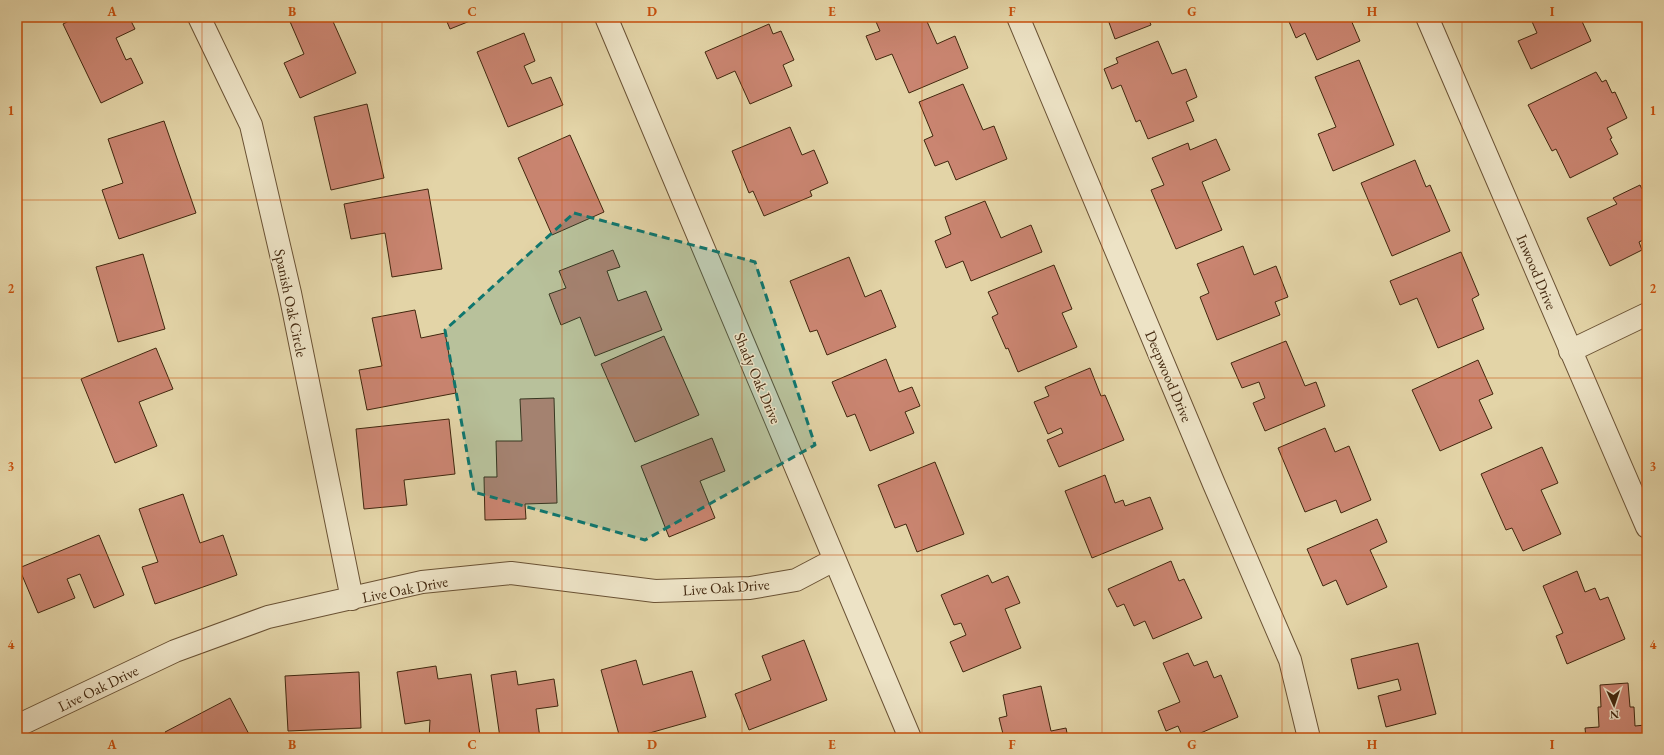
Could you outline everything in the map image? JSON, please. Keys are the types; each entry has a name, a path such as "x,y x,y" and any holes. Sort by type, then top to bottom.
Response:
{"street":[{"name":"Spanish Oak Circle","path":"200,17 251,124 290,293 352,599"},
{"name":"Shady Oak Drive","path":"606,17 910,738"},
{"name":"Deepwood Drive","path":"1018,17 1214,484 1290,660 1309,738"},
{"name":"Inwood Drive","path":"1427,17 1647,527"},
{"path":"1570,350 1647,314"},
{"name":"Live Oak Drive","path":"17,726 174,651 268,617 422,582 511,573 656,591 750,588 796,580 834,560"}],"highlighted area":[{"path":"574,213 755,262 815,445 645,540 474,492 445,330"}],"building":[{"path":"77,17 129,17 135,29 116,38 126,60 131,58 143,83 101,103 63,24"},
{"path":"288,17 331,17 356,73 300,98 284,63 304,54"},
{"path":"445,17 480,17 450,29"},
{"path":"874,17 925,17 937,44 955,36 968,68 909,93 892,54 876,60 866,36 880,31"},
{"path":"1107,17 1148,17 1151,25 1115,39"},
{"path":"1287,17 1357,17 1351,20 1360,41 1317,60 1305,33 1296,38"},
{"path":"1530,17 1580,17 1591,41 1531,69 1518,41 1537,33"},
{"path":"769,24 773,34 781,31 794,60 783,65 792,86 750,104 735,71 717,79 705,52"},
{"path":"524,33 535,61 524,66 532,84 551,77 563,105 508,127 477,52"},
{"path":"1158,41 1172,74 1186,69 1197,97 1186,102 1194,121 1148,139 1140,120 1136,122 1121,85 1112,89 1104,69 1118,63 1116,58"},
{"path":"1359,60 1394,145 1333,171 1318,134 1336,127 1315,77"},
{"path":"1596,72 1602,82 1606,80 1612,93 1615,92 1627,118 1607,128 1612,138 1610,139 1618,154 1570,178 1556,149 1552,151 1528,105"},
{"path":"963,84 983,130 994,126 1007,159 956,180 948,161 935,166 924,140 933,136 919,102"},
{"path":"367,104 384,178 331,190 314,117"},
{"path":"164,121 196,213 119,239 102,190 123,183 108,139"},
{"path":"790,127 802,155 814,150 828,183 810,191 812,196 764,216 753,191 749,193 732,151"},
{"path":"570,135 604,212 552,235 518,158"},
{"path":"1216,139 1230,170 1202,182 1222,230 1176,249 1151,190 1164,185 1152,158 1188,143 1190,150"},
{"path":"1415,160 1426,187 1430,185 1450,231 1392,256 1361,183"},
{"path":"1640,185 1642,189 1647,186 1647,238 1639,242 1642,250 1610,266 1587,218 1617,204 1613,198"},
{"path":"428,189 442,269 392,277 385,233 351,239 344,204"},
{"path":"985,201 1001,238 1031,225 1042,252 971,281 963,261 946,268 935,241 951,234 945,217"},
{"path":"1243,246 1254,275 1276,266 1288,297 1275,302 1280,315 1217,340 1200,297 1209,293 1197,264"},
{"path":"613,250 620,267 607,271 618,301 646,291 662,330 595,356 580,317 561,325 549,294 566,288 559,271"},
{"path":"1461,252 1479,295 1472,299 1484,329 1438,348 1417,298 1400,305 1390,281"},
{"path":"143,254 165,329 118,342 96,267"},
{"path":"849,257 865,297 881,290 896,327 827,355 817,330 810,332 790,281"},
{"path":"1054,265 1072,309 1062,313 1077,347 1018,372 1008,348 1006,349 992,317 998,314 988,292"},
{"path":"415,310 421,338 445,333 456,393 367,410 359,370 382,366 372,318"},
{"path":"664,336 699,415 635,442 601,364"},
{"path":"1286,341 1305,386 1316,382 1325,406 1265,431 1253,403 1265,398 1259,382 1242,388 1231,363"},
{"path":"156,348 173,389 139,402 157,446 115,463 81,379"},
{"path":"886,359 899,392 912,387 920,406 905,412 914,433 870,451 855,414 847,417 832,382"},
{"path":"1478,360 1493,394 1479,400 1492,428 1440,451 1412,390"},
{"path":"1090,368 1101,396 1105,395 1124,440 1059,467 1047,440 1063,433 1061,428 1048,434 1034,402 1049,396 1045,387"},
{"path":"554,398 557,503 525,504 526,519 485,520 484,477 497,477 496,441 522,441 520,399"},
{"path":"449,419 455,474 404,480 407,505 364,509 356,429"},
{"path":"1325,428 1335,452 1349,446 1371,500 1341,513 1336,500 1305,512 1278,448"},
{"path":"712,438 725,471 700,481 715,518 669,537 641,466"},
{"path":"1542,447 1558,483 1541,490 1561,534 1523,551 1512,528 1506,530 1481,474"},
{"path":"935,462 964,534 917,552 906,524 895,528 878,485"},
{"path":"1105,475 1115,503 1123,500 1125,506 1150,497 1163,529 1092,558 1065,491"},
{"path":"183,494 200,543 223,535 237,575 155,604 142,567 158,562 139,509"},
{"path":"1377,519 1387,542 1370,550 1387,587 1347,605 1336,580 1323,586 1307,549"},
{"path":"99,535 124,595 94,608 80,574 67,579 75,598 38,613 19,568"},
{"path":"1171,561 1179,581 1184,579 1202,618 1153,639 1145,621 1134,626 1124,604 1117,607 1108,589"},
{"path":"1577,571 1585,592 1595,588 1600,600 1608,597 1625,639 1567,664 1556,636 1563,633 1543,586"},
{"path":"988,575 992,583 1008,576 1020,603 1005,609 1021,648 963,672 950,642 966,635 961,623 954,625 941,595"},
{"path":"804,640 827,700 749,730 735,694 771,680 762,656"},
{"path":"1418,643 1436,714 1386,727 1378,696 1401,690 1398,679 1358,689 1351,659"},
{"path":"1188,653 1194,666 1207,661 1214,678 1221,675 1238,717 1189,738 1183,738 1178,726 1166,731 1158,711 1180,702 1163,663"},
{"path":"636,660 643,685 692,671 706,717 632,738 620,738 601,670"},
{"path":"436,666 438,679 471,674 480,735 460,738 429,738 430,720 405,724 397,672"},
{"path":"516,671 518,685 554,679 558,706 536,709 540,738 500,738 491,675"},
{"path":"359,672 361,728 288,731 285,676"},
{"path":"1628,683 1630,707 1634,707 1635,726 1645,725 1646,738 1586,738 1585,728 1599,727 1598,707 1601,707 1600,685"},
{"path":"1041,686 1051,731 1066,728 1068,738 1004,738 999,718 1007,716 1003,695"},
{"path":"230,698 251,738 169,738 165,732"}]}
